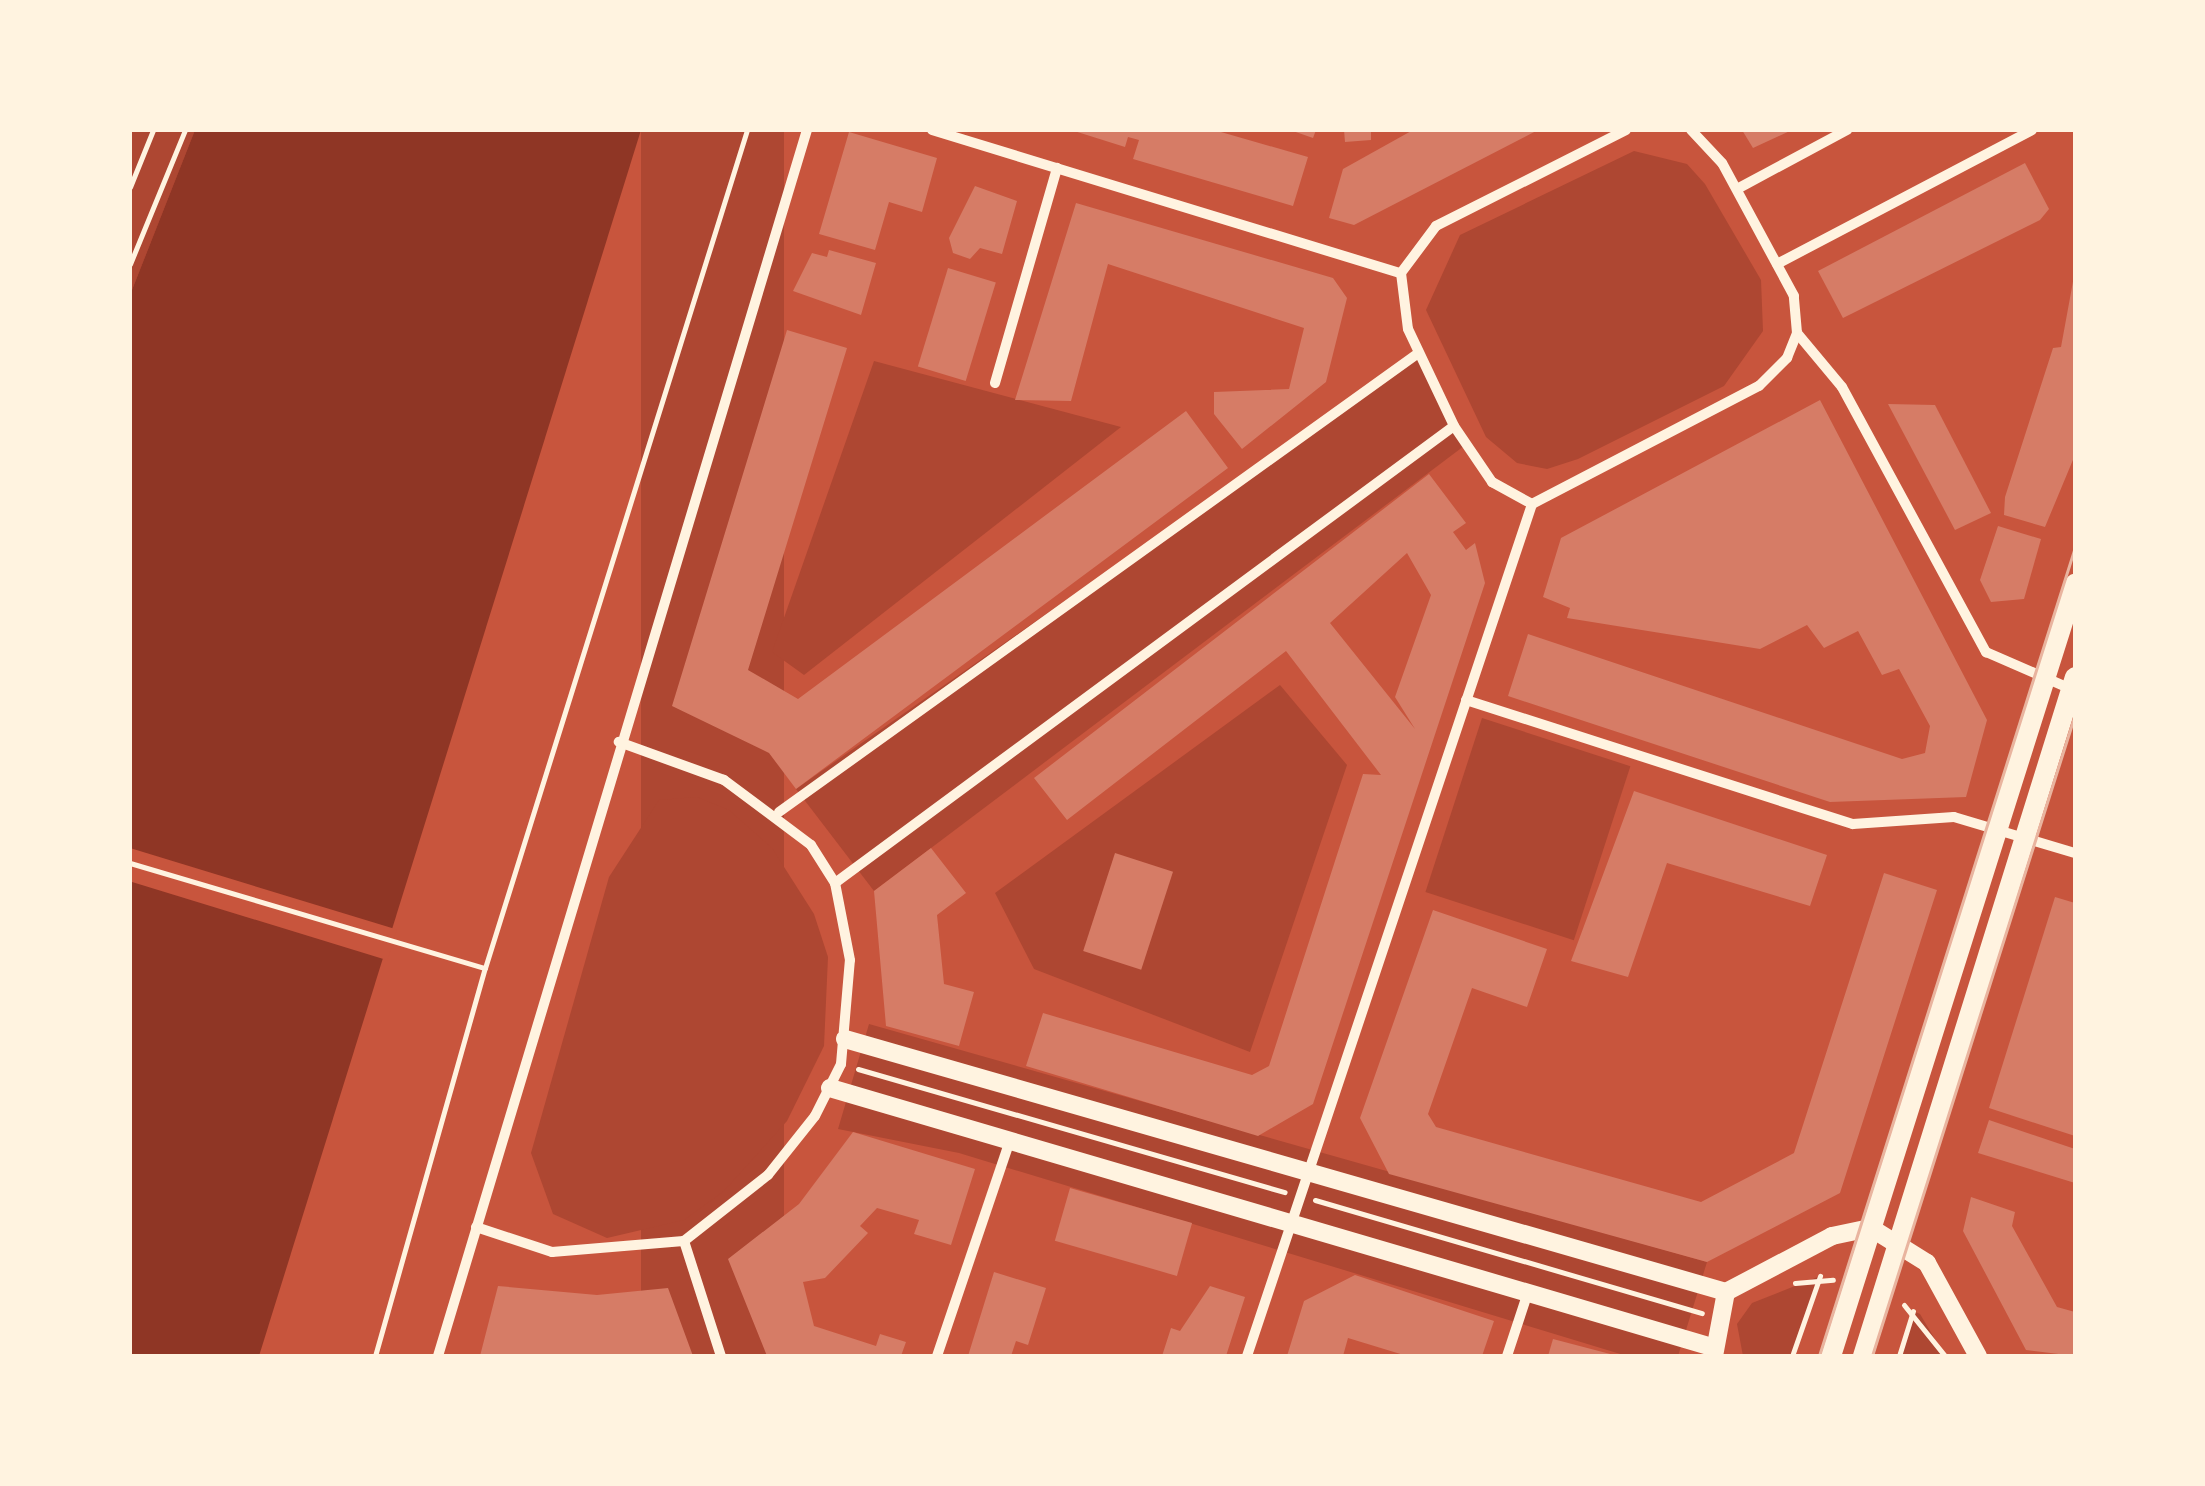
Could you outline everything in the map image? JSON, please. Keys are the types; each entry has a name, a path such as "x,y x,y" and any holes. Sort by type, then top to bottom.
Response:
{"main road":[{"path":"1830,1356 2075,584"},
{"path":"1862,1356 2073,683"}],"street":[{"path":"438,1356 619,742 808,130"},
{"path":"932,130 1401,273"},
{"path":"1532,504 1492,482 1454,426 1417,354 1398,300 1401,273 1436,226 1626,130"},
{"path":"1691,130 1737,188 1778,264 1797,333 1842,388 1986,652 2045,680 2073,683"},
{"path":"1737,188 1846,130"},
{"path":"1778,264 2032,130"},
{"path":"995,383 1058,168"},
{"path":"1246,1356 1532,504 1759,386 1797,333"},
{"path":"779,812 1417,354"},
{"path":"835,883 1454,426"},
{"path":"1466,700 1853,824 1954,817 2075,853"},
{"path":"476,1227 552,1252 684,1242 768,1175 830,1088 845,1039 850,960 835,883 779,812 724,780 619,742"},
{"path":"845,1039 1726,1292 1832,1236 1871,1228 1899,1237 1928,1263 1978,1356"},
{"path":"830,1088 1291,1221 1712,1351 1726,1292"},
{"path":"937,1356 1010,1140"},
{"path":"684,1242 721,1356"},
{"path":"1507,1356 1527,1295"}],"path":[{"path":"130,186 153,130"},
{"path":"130,264 184,130"},
{"path":"375,1356 484,968 747,130"},
{"path":"130,862 484,968"},
{"path":"1780,1290 1820,1276 1792,1356"},
{"path":"1899,1356 1913,1310 1945,1356"}],"shaded area":[{"path":"130,130 195,130 130,295"},
{"path":"195,130 641,130 259,1356 130,1356 130,295"},
{"path":"641,130 784,130 784,1356 641,1356"},
{"path":"1634,151 1687,164 1705,184 1761,280 1763,331 1724,386 1578,459 1547,469 1517,463 1486,437 1426,310 1460,235"},
{"path":"1417,354 1464,446 874,891 796,789"},
{"path":"874,361 1121,427 804,675 772,652"},
{"path":"1280,685 1347,765 1250,1052 1034,969 995,893"},
{"path":"1482,718 1630,766 1574,940 1425,892"},
{"path":"697,797 729,810 772,848 814,914 828,957 824,1046 787,1121 724,1191 684,1220 607,1238 553,1214 531,1153 609,877 659,800"},
{"path":"869,1024 1707,1262 1678,1356 1627,1356 959,1153 838,1129"},
{"path":"1820,1276 1792,1356 1743,1356 1737,1324 1752,1303"},
{"path":"1913,1311 1920,1314 1945,1356 1899,1356"}],"pier":[{"path":"130,848 397,930 387,960 130,881"}],"building":[{"path":"1071,130 1214,130 1308,157 1293,206 1133,159 1139,140 1128,137 1125,147"},
{"path":"1290,130 1316,130 1313,138"},
{"path":"1344,130 1371,130 1371,140 1345,142"},
{"path":"1413,130 1538,130 1354,225 1329,218 1343,169"},
{"path":"1742,130 1792,130 1753,148"},
{"path":"849,132 937,158 922,212 889,202 875,250 819,234"},
{"path":"2025,163 2049,209 2040,220 1843,318 1818,271"},
{"path":"975,186 1017,201 1002,254 980,248 970,259 953,253 949,238"},
{"path":"1076,203 1333,278 1347,298 1326,382 1242,449 1214,414 1214,392 1289,389 1304,328 1108,264 1071,401 1015,400"},
{"path":"829,250 876,263 861,315 793,291 812,253 827,257"},
{"path":"948,268 996,283 966,381 918,366"},
{"path":"2074,276 2075,455 2045,527 2004,515 2005,497 2053,348 2061,347"},
{"path":"787,330 847,348 748,670 798,699 1186,411 1228,468 796,789 769,753 672,706"},
{"path":"1820,400 1987,720 1966,797 1830,802 1508,696 1528,634 1902,759 1925,753 1930,726 1899,669 1882,675 1858,631 1824,648 1807,625 1760,649 1567,618 1570,608 1543,597 1561,538"},
{"path":"1888,404 1935,405 1991,513 1955,530"},
{"path":"1429,474 1466,523 1453,532 1466,550 1475,543 1485,583 1313,1104 1258,1136 1026,1066 1043,1013 1252,1075 1269,1066 1363,774 1381,775 1286,651 1067,820 1034,778","holes":["1407,553 1431,595 1395,697 1415,729 1330,623"]},
{"path":"1998,526 2041,539 2024,599 1991,602 1980,580"},
{"path":"1634,791 1827,855 1810,906 1667,863 1628,977 1571,961"},
{"path":"931,848 966,893 937,915 944,984 974,992 959,1046 886,1026 874,891"},
{"path":"1115,853 1173,872 1141,970 1083,951"},
{"path":"1884,873 1937,890 1840,1193 1707,1262 1389,1174 1360,1118 1433,910 1547,949 1527,1007 1472,988 1428,1114 1436,1127 1701,1202 1794,1153"},
{"path":"2055,897 2075,903 2075,1136 1989,1108"},
{"path":"1989,1120 2075,1149 2075,1183 1978,1153"},
{"path":"853,1132 975,1169 951,1245 914,1234 919,1220 877,1208 860,1226 868,1233 825,1278 803,1282 814,1326 876,1346 880,1334 906,1342 901,1356 767,1356 728,1259 799,1204"},
{"path":"1070,1188 1192,1223 1177,1276 1055,1241"},
{"path":"1971,1197 2015,1212 2012,1226 2057,1307 2075,1312 2075,1356 2026,1350 1963,1231"},
{"path":"994,1272 1046,1288 1028,1345 1016,1341 1011,1356 968,1356"},
{"path":"1355,1275 1494,1321 1482,1356 1407,1356 1348,1338 1343,1356 1287,1356 1304,1301"},
{"path":"498,1286 597,1295 668,1288 693,1356 480,1356"},
{"path":"1210,1286 1245,1297 1226,1356 1162,1356 1171,1328 1180,1331"},
{"path":"1553,1339 1614,1355 1548,1356"}],"tram line":[{"path":"1819,1356 2075,547"},
{"path":"1872,1356 2075,714"}]}
